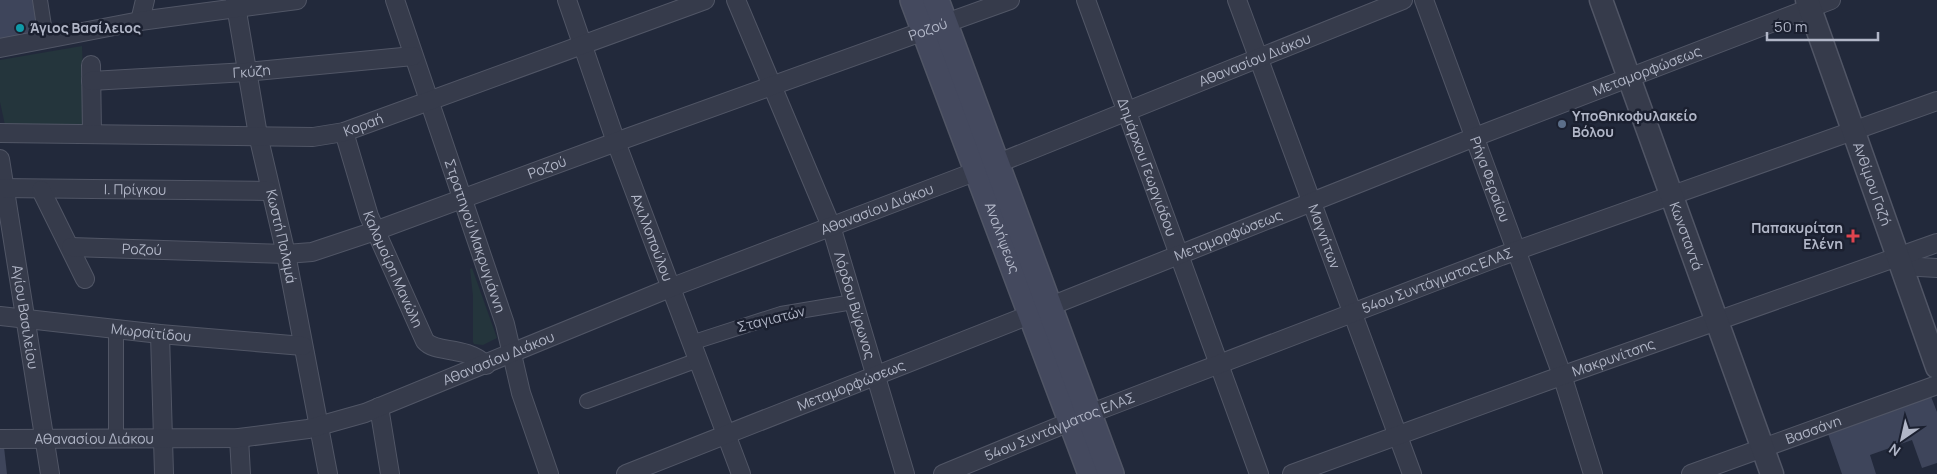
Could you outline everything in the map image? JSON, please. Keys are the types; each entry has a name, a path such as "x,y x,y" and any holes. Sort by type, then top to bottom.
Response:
{"main road":[{"name":"Αναλήψεως","path":"914,0 935,28 1080,418 1092,474"},
{"name":"Αναλήψεως","path":"935,28 936,0"},
{"name":"Αναλήψεως","path":"1080,418 1112,474"}],"street":[{"path":"40,0 46,39"},
{"path":"140,22 145,0"},
{"path":"0,48 235,4 297,0"},
{"name":"Στρατηγού Μακρυγιάννη","path":"395,0 461,200 505,324 521,393 549,474"},
{"name":"Αχιλλοπούλου","path":"567,0 616,142 741,474"},
{"name":"Κοραή","path":"0,133 313,137 344,132 706,0"},
{"name":"Λόρδου Βύρωνος","path":"736,0 831,226 905,474"},
{"name":"Ροζού","path":"71,247 286,254 312,252 461,200 1010,0"},
{"name":"Δημάρχου Γεωργιάδου","path":"1086,0 1259,474"},
{"name":"Μαγνήτων","path":"1237,0 1412,474"},
{"name":"Αθανασίου Διάκου","path":"0,439 239,438 320,427 379,407 486,365 670,288 987,168 1403,0"},
{"name":"Ρήγα Φεραίου","path":"1424,0 1562,375 1593,474"},
{"name":"Κωνσταντά","path":"1601,0 1772,474"},
{"name":"Μεταμορφώσεως","path":"626,474 726,433 1179,257 1476,137 1630,79 1808,4 1832,0"},
{"name":"Κωστή Παλαμά","path":"235,4 269,191 286,254 328,474"},
{"name":"Ανθίμου Γαζή","path":"1808,4 1937,367"},
{"name":"Γκύζη","path":"92,133 91,73 247,72 413,56"},
{"name":"54ου Συντάγματος ΕΛΑΣ","path":"943,474 1080,418 1517,251 1937,101"},
{"name":"Καλομοίρη Μανώλη","path":"344,132 361,196 375,231 427,343 433,347 466,352 486,365"},
{"name":"Αγίου Βασιλείου","path":"0,160 2,188 26,318 50,474"},
{"name":"Ι. Πρίγκου","path":"2,188 41,190 269,191"},
{"path":"41,190 71,247 85,279"},
{"name":"Μακρυνίτσης","path":"1292,474 1562,375 1900,261 1937,243"},
{"path":"1900,261 1937,268"},
{"name":"Σταγιατών","path":"691,343 780,314 853,302"},
{"name":"Μωραϊτίδου","path":"0,316 116,330 303,346"},
{"path":"116,330 116,438"},
{"path":"160,334 164,474"},
{"path":"587,401 698,360"},
{"name":"Βασσάνη","path":"1690,474 1937,385"},
{"path":"379,407 390,474"},
{"path":"239,438 241,474"}],"shaded area":[{"path":"82,46 85,125 5,125 0,102 0,60"},
{"path":"472,268 497,338 483,345 474,344 473,342 473,296 470,269"}],"building":[{"name":"Άγιος Βασίλειος","path":"0,0 33,0 41,36 0,44"},
{"path":"1930,394 1937,412 1937,463 1922,468 1912,440 1870,455 1876,474 1842,474 1827,431"},
{"path":"0,447 4,447 7,474 0,474"}],"place":[{"name":"Άγιος Βασίλειος","path":"20,28"},
{"name":"Υποθηκοφυλακείο Βόλου","path":"1562,124"},
{"name":"Παπακυρίτση Ελένη","path":"1853,236"}]}
